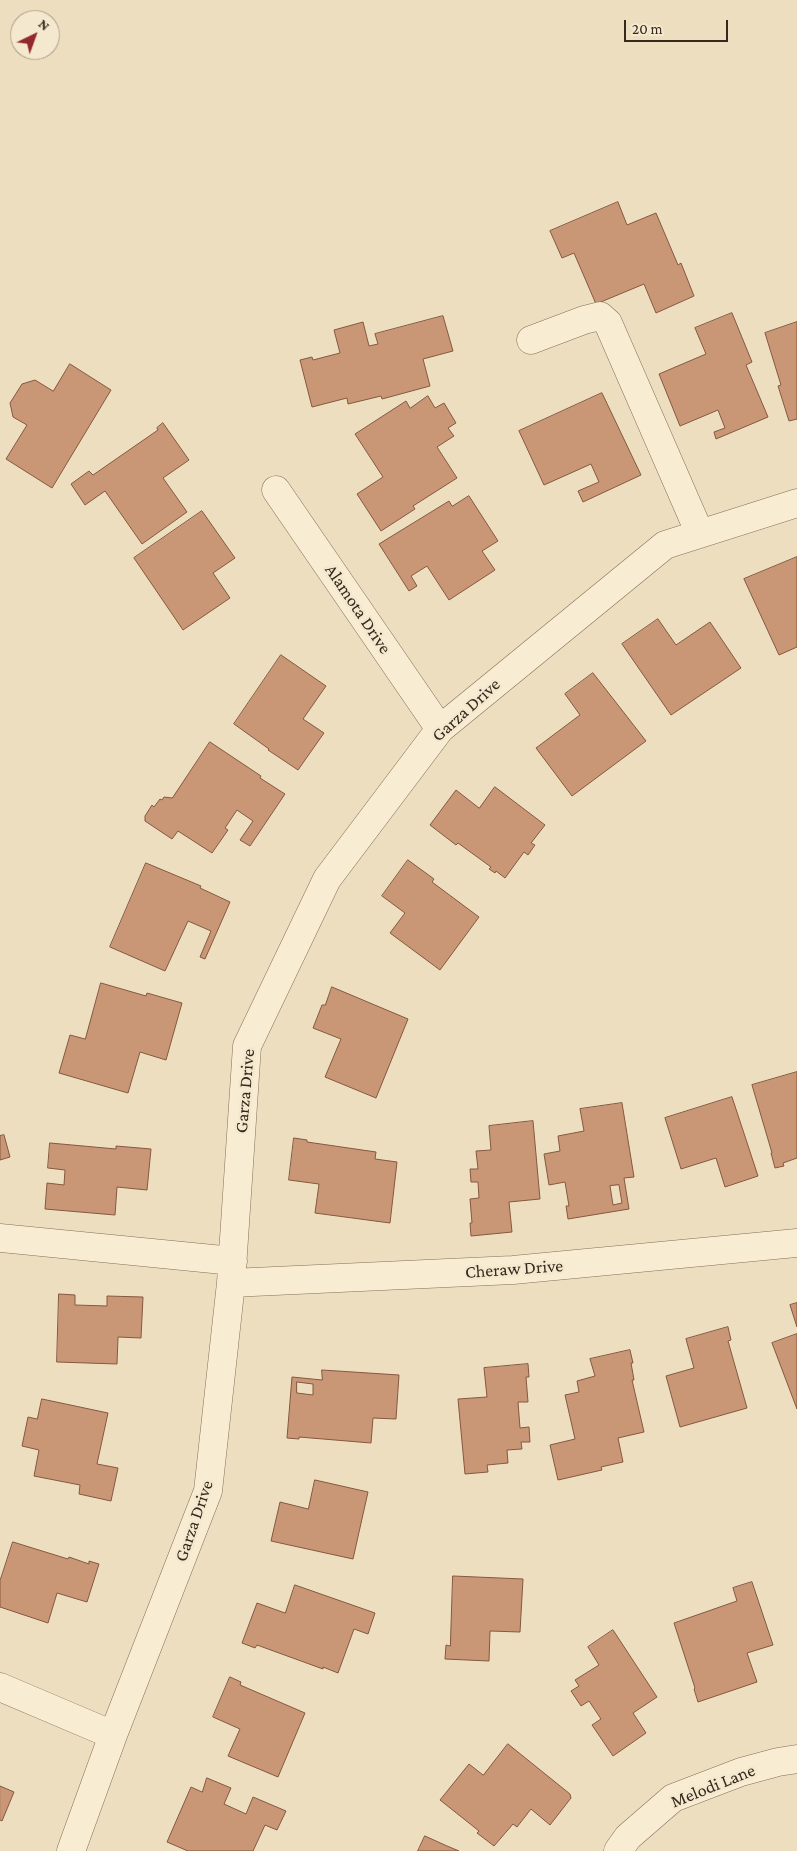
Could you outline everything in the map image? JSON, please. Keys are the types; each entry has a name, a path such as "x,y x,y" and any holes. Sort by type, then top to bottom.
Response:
{"street":[{"path":"530,340 600,316 608,323 700,534"},
{"name":"Alamota Drive","path":"276,490 440,729"},
{"name":"Garza Drive","path":"71,1851 113,1735 208,1491 232,1272 247,1046 327,878 440,729 666,545 797,503"},
{"name":"Cheraw Drive","path":"0,1238 232,1272 513,1270 797,1243"},
{"path":"0,1687 113,1735"},
{"name":"Melodi Lane","path":"618,1851 628,1837 673,1798 741,1772 797,1759"}],"building":[{"path":"618,202 627,225 656,213 678,265 681,263 694,296 656,313 644,284 596,304 574,253 562,258 550,231"},
{"path":"732,313 752,362 746,365 768,417 716,439 714,432 725,428 718,410 680,426 659,374 706,354 695,328"},
{"path":"443,316 453,351 423,359 430,386 382,399 381,396 348,404 347,398 312,407 300,360 312,357 313,360 340,353 334,330 363,322 369,346 378,344 375,334"},
{"path":"797,322 797,419 789,421 778,386 781,385 765,333"},
{"path":"70,364 111,390 52,488 6,459 27,425 13,417 10,403 22,384 35,380 53,391"},
{"path":"602,393 641,475 583,502 578,491 599,482 591,464 544,485 519,431"},
{"path":"428,396 435,408 444,403 456,423 448,428 454,436 437,447 457,478 413,506 415,509 381,531 357,494 383,477 355,434 406,401 410,408"},
{"path":"163,423 189,460 163,478 187,512 142,544 105,491 85,505 71,484 89,471 93,475 158,430 157,428"},
{"path":"469,496 498,541 482,551 495,570 449,600 427,566 411,576 417,586 409,591 379,544 449,501 452,506"},
{"path":"202,511 235,558 213,573 230,598 183,630 134,558"},
{"path":"797,557 797,647 779,655 744,579"},
{"path":"658,619 676,645 710,622 741,668 671,715 622,644"},
{"path":"281,655 326,686 303,719 324,733 298,770 234,724"},
{"path":"593,673 646,741 572,796 536,748 580,715 565,694"},
{"path":"210,742 285,794 250,846 240,840 253,821 237,810 225,828 228,830 212,853 178,831 172,839 145,821 145,816 152,805 154,807 164,797 172,798"},
{"path":"495,787 545,825 531,843 535,845 528,855 524,852 505,878 496,871 495,873 489,869 491,867 458,843 456,845 430,825 456,790 479,808"},
{"path":"408,860 434,879 432,882 479,917 440,970 390,933 405,913 382,896"},
{"path":"146,863 201,886 200,888 230,902 205,959 200,957 211,931 188,921 165,971 110,947"},
{"path":"101,983 146,996 147,993 182,1003 166,1060 140,1052 128,1093 59,1073 70,1035 85,1039"},
{"path":"332,987 408,1019 376,1098 325,1077 341,1039 313,1028 322,1005 325,1005"},
{"path":"797,1072 797,1158 783,1163 784,1166 775,1168 752,1085"},
{"path":"732,1097 758,1176 725,1187 716,1158 681,1169 665,1118"},
{"path":"622,1103 634,1177 624,1178 629,1209 568,1219 566,1206 569,1206 565,1182 549,1185 544,1154 560,1151 558,1136 584,1131 580,1109","holes":["619,1185 622,1203 613,1205 610,1186"]},
{"path":"533,1121 540,1199 509,1202 512,1232 471,1236 470,1199 479,1198 478,1182 471,1182 470,1169 478,1169 476,1151 491,1150 489,1126"},
{"path":"4,1135 10,1157 0,1160 0,1136"},
{"path":"294,1138 307,1140 307,1142 376,1152 375,1159 397,1162 390,1223 315,1213 319,1184 289,1180"},
{"path":"50,1143 116,1149 116,1146 151,1149 147,1190 117,1187 115,1215 45,1209 47,1183 64,1185 65,1170 48,1168"},
{"path":"59,1294 75,1295 75,1305 107,1306 107,1296 143,1297 141,1338 118,1337 117,1364 57,1362"},
{"path":"797,1303 797,1327 790,1305"},
{"path":"728,1327 731,1340 728,1341 747,1408 680,1427 666,1376 694,1368 686,1339"},
{"path":"797,1334 797,1409 772,1343"},
{"path":"630,1350 633,1363 631,1363 634,1380 632,1380 644,1432 618,1438 623,1462 601,1467 602,1470 558,1480 550,1445 575,1439 565,1395 579,1392 577,1381 595,1376 590,1359"},
{"path":"528,1364 529,1377 526,1377 528,1402 518,1402 520,1428 529,1427 530,1442 521,1442 522,1449 507,1450 508,1463 487,1465 488,1472 465,1474 458,1399 487,1397 484,1368"},
{"path":"322,1370 399,1375 396,1419 373,1418 371,1443 299,1437 299,1439 287,1438 292,1377 322,1380","holes":["297,1382 313,1384 313,1395 297,1393"]},
{"path":"42,1399 108,1413 97,1464 118,1468 111,1501 79,1494 80,1485 34,1476 39,1450 22,1446 28,1417 37,1419"},
{"path":"315,1480 368,1492 353,1559 271,1541 280,1502 308,1509"},
{"path":"13,1542 68,1559 69,1557 89,1564 89,1561 99,1564 87,1602 57,1593 48,1623 0,1607 0,1581"},
{"path":"453,1576 523,1579 520,1632 490,1631 489,1661 445,1659 446,1645 450,1646"},
{"path":"752,1582 773,1645 747,1653 757,1682 698,1702 674,1623 737,1601 733,1588"},
{"path":"295,1585 375,1613 368,1634 354,1629 338,1673 257,1645 255,1648 242,1643 257,1603 285,1613"},
{"path":"613,1630 657,1697 633,1713 646,1733 613,1756 592,1725 601,1719 589,1701 581,1706 571,1691 579,1686 575,1680 599,1665 588,1647"},
{"path":"230,1677 241,1682 240,1685 305,1713 278,1777 228,1756 240,1729 213,1717"},
{"path":"508,1744 570,1794 571,1798 550,1825 531,1809 517,1827 513,1824 494,1846 477,1833 479,1831 440,1800 469,1764 483,1775"},
{"path":"207,1778 231,1788 224,1804 246,1814 253,1797 286,1811 277,1830 265,1825 253,1851 188,1851 167,1842 191,1787 202,1792"},
{"path":"0,1786 14,1792 2,1821 0,1820"},
{"path":"425,1836 447,1846 459,1851 418,1851"}]}
